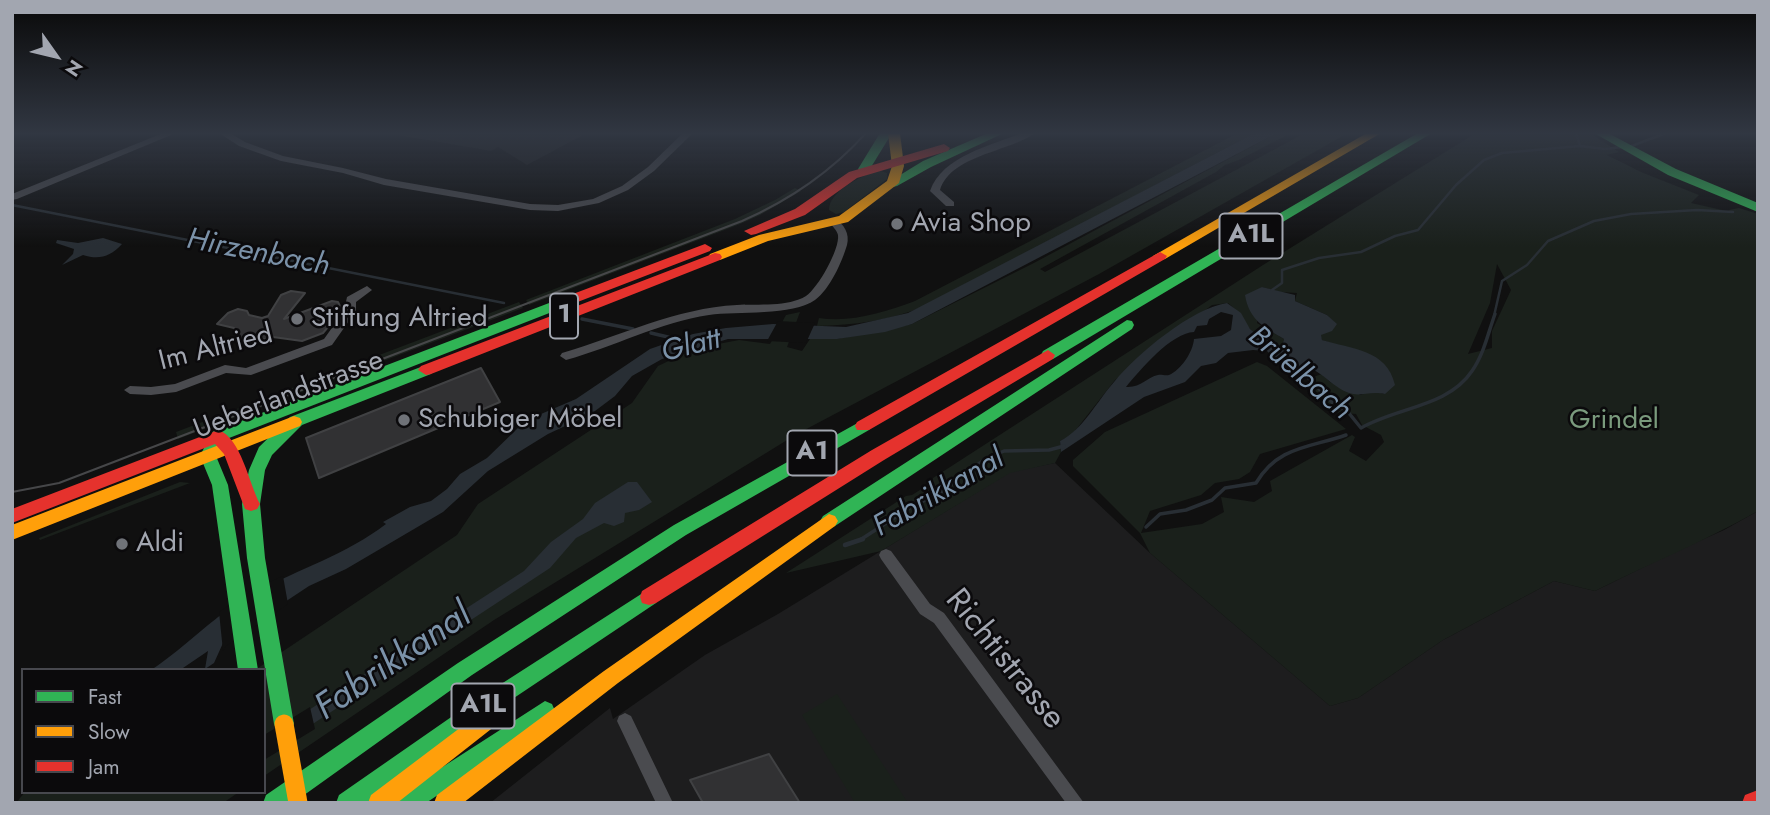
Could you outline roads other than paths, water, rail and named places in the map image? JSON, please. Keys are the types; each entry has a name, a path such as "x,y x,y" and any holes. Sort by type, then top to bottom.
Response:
{"main road":[{"name":"Ueberlandstrasse","path":"12,516 788,217 861,171"},
{"path":"880,171 896,173"},
{"name":"Ueberlandstrasse","path":"12,533 764,238 834,222 858,210 901,171"},
{"name":"Ueberlandstrasse","path":"896,173 903,171"},
{"name":"A1","path":"274,803 532,624 703,517 1309,171"},
{"name":"A1L","path":"347,803 503,692 621,613 808,497 1361,171"},
{"name":"A1","path":"444,803 786,549 960,431 1203,278 1380,171"},
{"path":"1679,171 1758,205"},
{"path":"824,196 824,212 834,222"},
{"name":"1","path":"296,421 265,451 257,470 251,504 256,558 298,803"},
{"path":"248,668 220,485 208,456 218,436 232,447 237,458 241,492 251,504"},
{"name":"A1L","path":"379,803 544,677 621,613"},
{"name":"A1","path":"407,803 516,728 632,661"}],"street":[{"path":"14,197 77,171"},
{"path":"346,171 384,182 551,209 596,201 625,188 648,171"},
{"path":"947,171 937,181 935,191 950,204"},
{"path":"566,356 595,349 665,322 699,313 788,304 810,299 821,286 842,245 842,234 834,222"},
{"name":"Im Altried","path":"130,390 151,391 176,387 225,369 247,372 328,342 350,311 351,300 367,290"},
{"name":"Richtistrasse","path":"886,555 925,609 939,618 1076,803"},
{"path":"625,721 665,803"}],"water":[{"name":"Glatt","path":"1182,171 1204,171 912,324 885,332 837,339 728,339 662,359 632,376 615,396 591,414 548,434 488,471 443,512 346,569 309,586 223,643 214,663 206,668 208,651 183,668 154,668 242,600 355,544 386,524 383,522 410,507 431,501 447,489 460,474 487,458 519,427 576,399 650,349 693,334 726,328 773,324 846,327 908,313"},
{"path":"103,238 122,244 104,256 83,255 62,265 73,254 74,249 56,243 57,240 78,243"},
{"path":"1262,287 1295,295 1295,301 1327,315 1337,324 1332,331 1321,335 1322,340 1376,357 1391,373 1395,385 1385,394 1353,394 1310,368 1297,374 1279,363 1267,351 1228,353 1216,363 1201,366 1185,382 1144,397 1061,452 1060,441 1083,423 1114,382 1136,359 1182,323 1213,307 1227,303 1241,313 1250,329 1280,354 1284,339 1254,317 1245,295","holes":["1221,312 1233,315 1231,330 1221,336 1194,339 1186,360 1173,373 1154,376 1136,386 1126,387 1166,345 1194,332 1197,326 1207,325 1209,319"]},
{"name":"Fabrikkanal","path":"628,482 637,482 652,502 639,510 625,513 624,522 614,526 604,523 576,538 550,568 266,755 266,738 524,571 551,542 583,519 595,503"}],"waterway":[{"path":"1272,290 1282,283 1282,270 1319,258 1361,252 1395,236 1418,230 1456,185 1472,171"},
{"name":"Hirzenbach","path":"12,205 504,303"},
{"name":"Brüelbach","path":"1494,316 1502,281 1527,265 1548,241 1594,221 1631,214 1697,210 1733,212"},
{"name":"Brüelbach","path":"1301,370 1333,403 1348,412 1361,428 1436,399 1462,383 1480,358 1495,314"},
{"name":"Hirzenbach","path":"582,319 633,329"},
{"name":"Hirzenbach","path":"651,333 672,338 678,343"},
{"path":"1146,527 1160,514 1186,510 1212,500 1225,488 1256,483 1265,471 1284,455 1346,435"},
{"name":"Fabrikkanal","path":"860,540 911,507 938,494 984,460 1004,451 1049,450 1064,446"},
{"name":"Fabrikkanal","path":"845,545 860,540"}],"tram line":[{"path":"12,492 59,483 742,221 777,204 825,171"}],"place":[{"name":"Avia Shop","path":"897,224"},
{"name":"Stiftung Altried","path":"297,319"},
{"name":"Schubiger Möbel","path":"404,420"},
{"name":"Aldi","path":"122,544"}],"park label":[{"name":"Grindel","path":"1614,421"}]}
